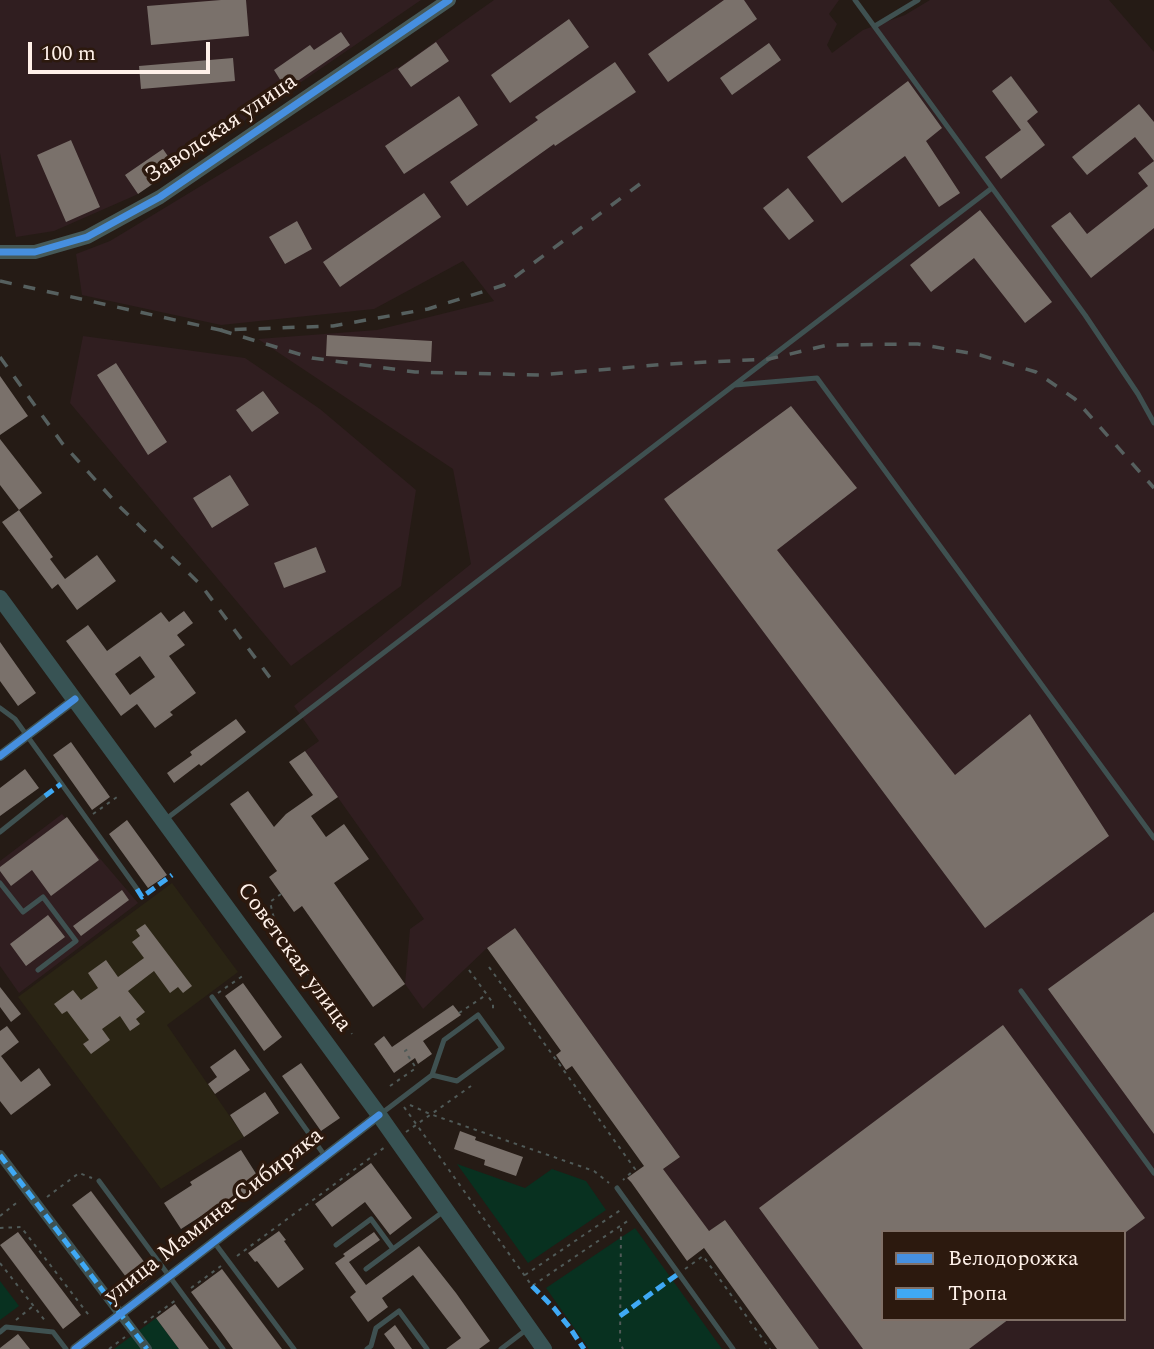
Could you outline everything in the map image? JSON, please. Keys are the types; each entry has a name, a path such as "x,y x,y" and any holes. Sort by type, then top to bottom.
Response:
{"main road":[{"name":"Советская улица","path":"0,598 379,1115 544,1349"}],"street":[{"name":"Заводская улица","path":"0,252 35,251 87,237 160,197 449,0"},
{"path":"0,756 75,699"},
{"name":"улица Мамина-Сибиряка","path":"75,1349 379,1115"},
{"path":"0,1155 147,1349"}],"lane":[{"path":"855,0 1085,315 1138,394 1154,423"},
{"path":"875,26 918,0"},
{"path":"164,821 992,188"},
{"path":"736,385 817,378 1154,838"},
{"path":"0,708 15,719 137,890"},
{"path":"0,832 46,796"},
{"path":"0,883 23,912 43,897 76,941 38,970"},
{"path":"1021,991 1154,1173"},
{"path":"212,998 325,1156"},
{"path":"379,1115 432,1075 444,1040 478,1015 502,1048 457,1081 432,1075"},
{"path":"99,1181 223,1349"},
{"path":"617,1188 733,1349"},
{"path":"366,1269 446,1210"},
{"path":"336,1245 371,1219 393,1249"},
{"path":"214,1241 294,1349"},
{"path":"367,1349 371,1346 376,1328 399,1311 427,1349"},
{"path":"501,1349 530,1328"},
{"path":"3,1330 53,1332 66,1349"}],"path":[{"path":"86,819 117,797"},
{"path":"281,894 270,902 277,931 352,1034"},
{"path":"399,1100 430,1114 594,1171 617,1188 626,1175 635,1169 489,967"},
{"path":"469,970 494,1003 493,1012"},
{"path":"212,998 244,975"},
{"path":"459,1013 487,994"},
{"path":"390,1086 416,1068 405,1051 408,1049"},
{"path":"109,1349 471,1086"},
{"path":"399,1100 532,1286 636,1215"},
{"path":"37,1204 79,1173 99,1181"},
{"path":"0,1216 29,1193"},
{"path":"524,1275 628,1205"},
{"path":"621,1226 620,1343 623,1349"},
{"path":"0,1228 21,1227 91,1318"},
{"path":"678,1274 703,1256 770,1349"},
{"path":"0,1263 53,1332"},
{"path":"3,1330 33,1306"}],"shaded area":[{"path":"0,0 421,0 136,195 54,231 16,237 0,153"},
{"path":"494,0 839,0 829,14 837,24 827,45 832,53 863,30 905,15 930,0 1109,0 1154,52 1154,1349 819,1349 725,1220 698,1239 652,1177 680,1157 515,928 487,948 423,1009 405,984 410,929 424,919 305,751 319,741 294,706 471,564 453,469 258,339 377,330 494,301 463,261 374,309 221,325 82,295 76,254 110,241 397,67"},
{"path":"83,336 245,358 320,409 416,490 401,586 291,666 70,403"},
{"path":"62,814 138,903 19,993 0,966 0,861"},
{"path":"172,883 238,972 167,1025 244,1137 161,1189 18,997"}],"green space":[{"path":"457,1164 525,1188 552,1169 586,1181 606,1210 528,1263"},
{"path":"635,1228 722,1349 589,1349 546,1288"},
{"path":"0,1281 19,1306 0,1320"},
{"path":"156,1318 179,1349 114,1349"}],"building":[{"path":"246,0 249,36 151,45 147,6"},
{"path":"724,0 744,0 757,19 668,82 648,54"},
{"path":"569,19 589,47 510,103 491,75"},
{"path":"341,32 350,45 286,89 274,70 310,45 314,50"},
{"path":"436,42 449,61 411,87 398,69"},
{"path":"769,43 781,60 732,95 720,78"},
{"path":"233,58 235,81 141,89 139,66"},
{"path":"615,62 636,92 555,146 554,144 467,206 450,182 538,120 535,117"},
{"path":"1011,76 1038,112 1027,121 1045,145 1001,179 985,157 1021,130 992,91"},
{"path":"908,81 942,128 926,141 960,193 939,207 905,156 842,203 807,157"},
{"path":"459,96 478,125 404,174 385,146"},
{"path":"1139,104 1154,122 1154,161 1135,137 1087,175 1072,157"},
{"path":"71,140 100,207 66,222 37,155"},
{"path":"163,149 176,168 138,194 125,175"},
{"path":"1154,161 1154,228 1091,278 1051,226 1070,212 1087,234 1148,186 1138,173"},
{"path":"788,188 814,221 789,240 763,208"},
{"path":"424,193 441,217 340,287 323,262"},
{"path":"980,210 1052,302 1025,323 974,258 931,292 910,265"},
{"path":"297,221 312,249 285,264 269,237"},
{"path":"327,335 432,341 431,362 326,356"},
{"path":"116,363 167,442 148,455 97,375"},
{"path":"0,376 28,416 0,435"},
{"path":"263,391 279,413 252,432 236,410"},
{"path":"791,406 857,488 777,550 955,775 1030,714 1109,836 985,928 664,499"},
{"path":"0,439 42,493 19,510 0,485"},
{"path":"230,475 249,505 212,528 193,498"},
{"path":"19,510 53,557 50,559 65,579 97,555 116,581 77,610 58,584 52,589 2,522"},
{"path":"316,547 326,572 284,588 274,563"},
{"path":"184,611 193,623 177,635 185,645 169,656 196,693 170,712 173,715 155,728 137,704 121,716 66,641 88,625 107,651 161,612 169,622","holes":["140,656 155,677 130,695 115,674"]},
{"path":"0,642 36,693 18,706 0,681"},
{"path":"236,719 246,732 174,783 167,773 192,755 190,752"},
{"path":"71,742 110,797 92,810 53,755"},
{"path":"305,751 338,797 311,816 326,837 344,824 369,859 334,883 405,984 373,1007 302,906 294,912 269,877 277,871 230,804 248,791 274,827 286,814 313,795 289,762"},
{"path":"25,769 39,788 0,816 0,788"},
{"path":"67,817 99,860 51,896 32,870 11,886 0,867"},
{"path":"127,820 167,875 148,888 109,834"},
{"path":"122,890 129,900 81,936 73,926"},
{"path":"1154,912 1154,1134 1048,989"},
{"path":"48,915 65,937 26,966 10,944"},
{"path":"145,924 192,986 183,993 178,987 170,993 154,971 128,991 145,1012 136,1019 140,1024 130,1031 120,1016 102,1029 110,1040 91,1054 83,1044 89,1040 67,1011 62,1014 54,1004 73,990 81,1000 98,988 88,973 106,960 118,977 144,958 132,942 140,936 136,930"},
{"path":"515,928 680,1157 663,1169 709,1231 725,1220 819,1349 777,1349 704,1248 687,1261 627,1178 644,1166 572,1066 566,1070 556,1055 561,1051 487,948"},
{"path":"243,983 282,1037 264,1051 225,996"},
{"path":"0,987 21,1014 11,1022 0,1007"},
{"path":"453,1005 461,1015 423,1041 432,1054 418,1064 415,1058 394,1073 374,1044 384,1036 392,1047"},
{"path":"1003,1025 1145,1218 1126,1232 881,1230 881,1321 1006,1321 969,1349 863,1349 759,1208"},
{"path":"7,1026 19,1042 1,1056 21,1082 39,1068 51,1085 11,1115 0,1101 0,1031"},
{"path":"235,1049 250,1070 215,1094 208,1084 217,1077 210,1067"},
{"path":"301,1063 340,1118 321,1131 282,1076"},
{"path":"265,1092 279,1113 244,1137 230,1115"},
{"path":"460,1131 476,1137 475,1140 523,1157 516,1176 484,1165 485,1160 454,1149"},
{"path":"241,1150 262,1183 211,1215 209,1211 181,1229 164,1203 192,1185 190,1182"},
{"path":"371,1163 412,1218 390,1235 365,1202 332,1227 315,1204"},
{"path":"91,1191 154,1275 135,1289 72,1205"},
{"path":"279,1231 304,1269 278,1288 248,1253"},
{"path":"18,1232 81,1315 63,1329 0,1245"},
{"path":"374,1232 380,1240 349,1262 366,1285 419,1246 490,1341 479,1349 446,1349 461,1338 413,1275 382,1298 388,1307 368,1322 350,1297 356,1292 335,1263"},
{"path":"222,1269 282,1349 233,1349 191,1292"},
{"path":"175,1304 209,1349 179,1349 156,1318"},
{"path":"395,1325 412,1349 395,1349 384,1334"},
{"path":"18,1334 30,1349 0,1349 0,1348"}],"railway":[{"path":"0,281 220,330 333,326 428,309 504,285 644,181"},
{"path":"220,330 312,358 415,372 540,375 769,359 828,345 918,344 980,355 1036,372 1075,399 1154,488"},
{"path":"0,357 62,443 119,506 201,585 274,683"}],"marked path":[{"path":"45,796 61,784"},
{"path":"137,889 142,897 172,875"},
{"path":"0,1155 147,1349"},
{"path":"620,1316 678,1274"},
{"path":"532,1286 554,1308 584,1349"}],"cycle path":[{"path":"0,252 35,252 87,237 160,197 449,0"},
{"path":"0,756 75,699"},
{"path":"75,1349 379,1115"}]}
